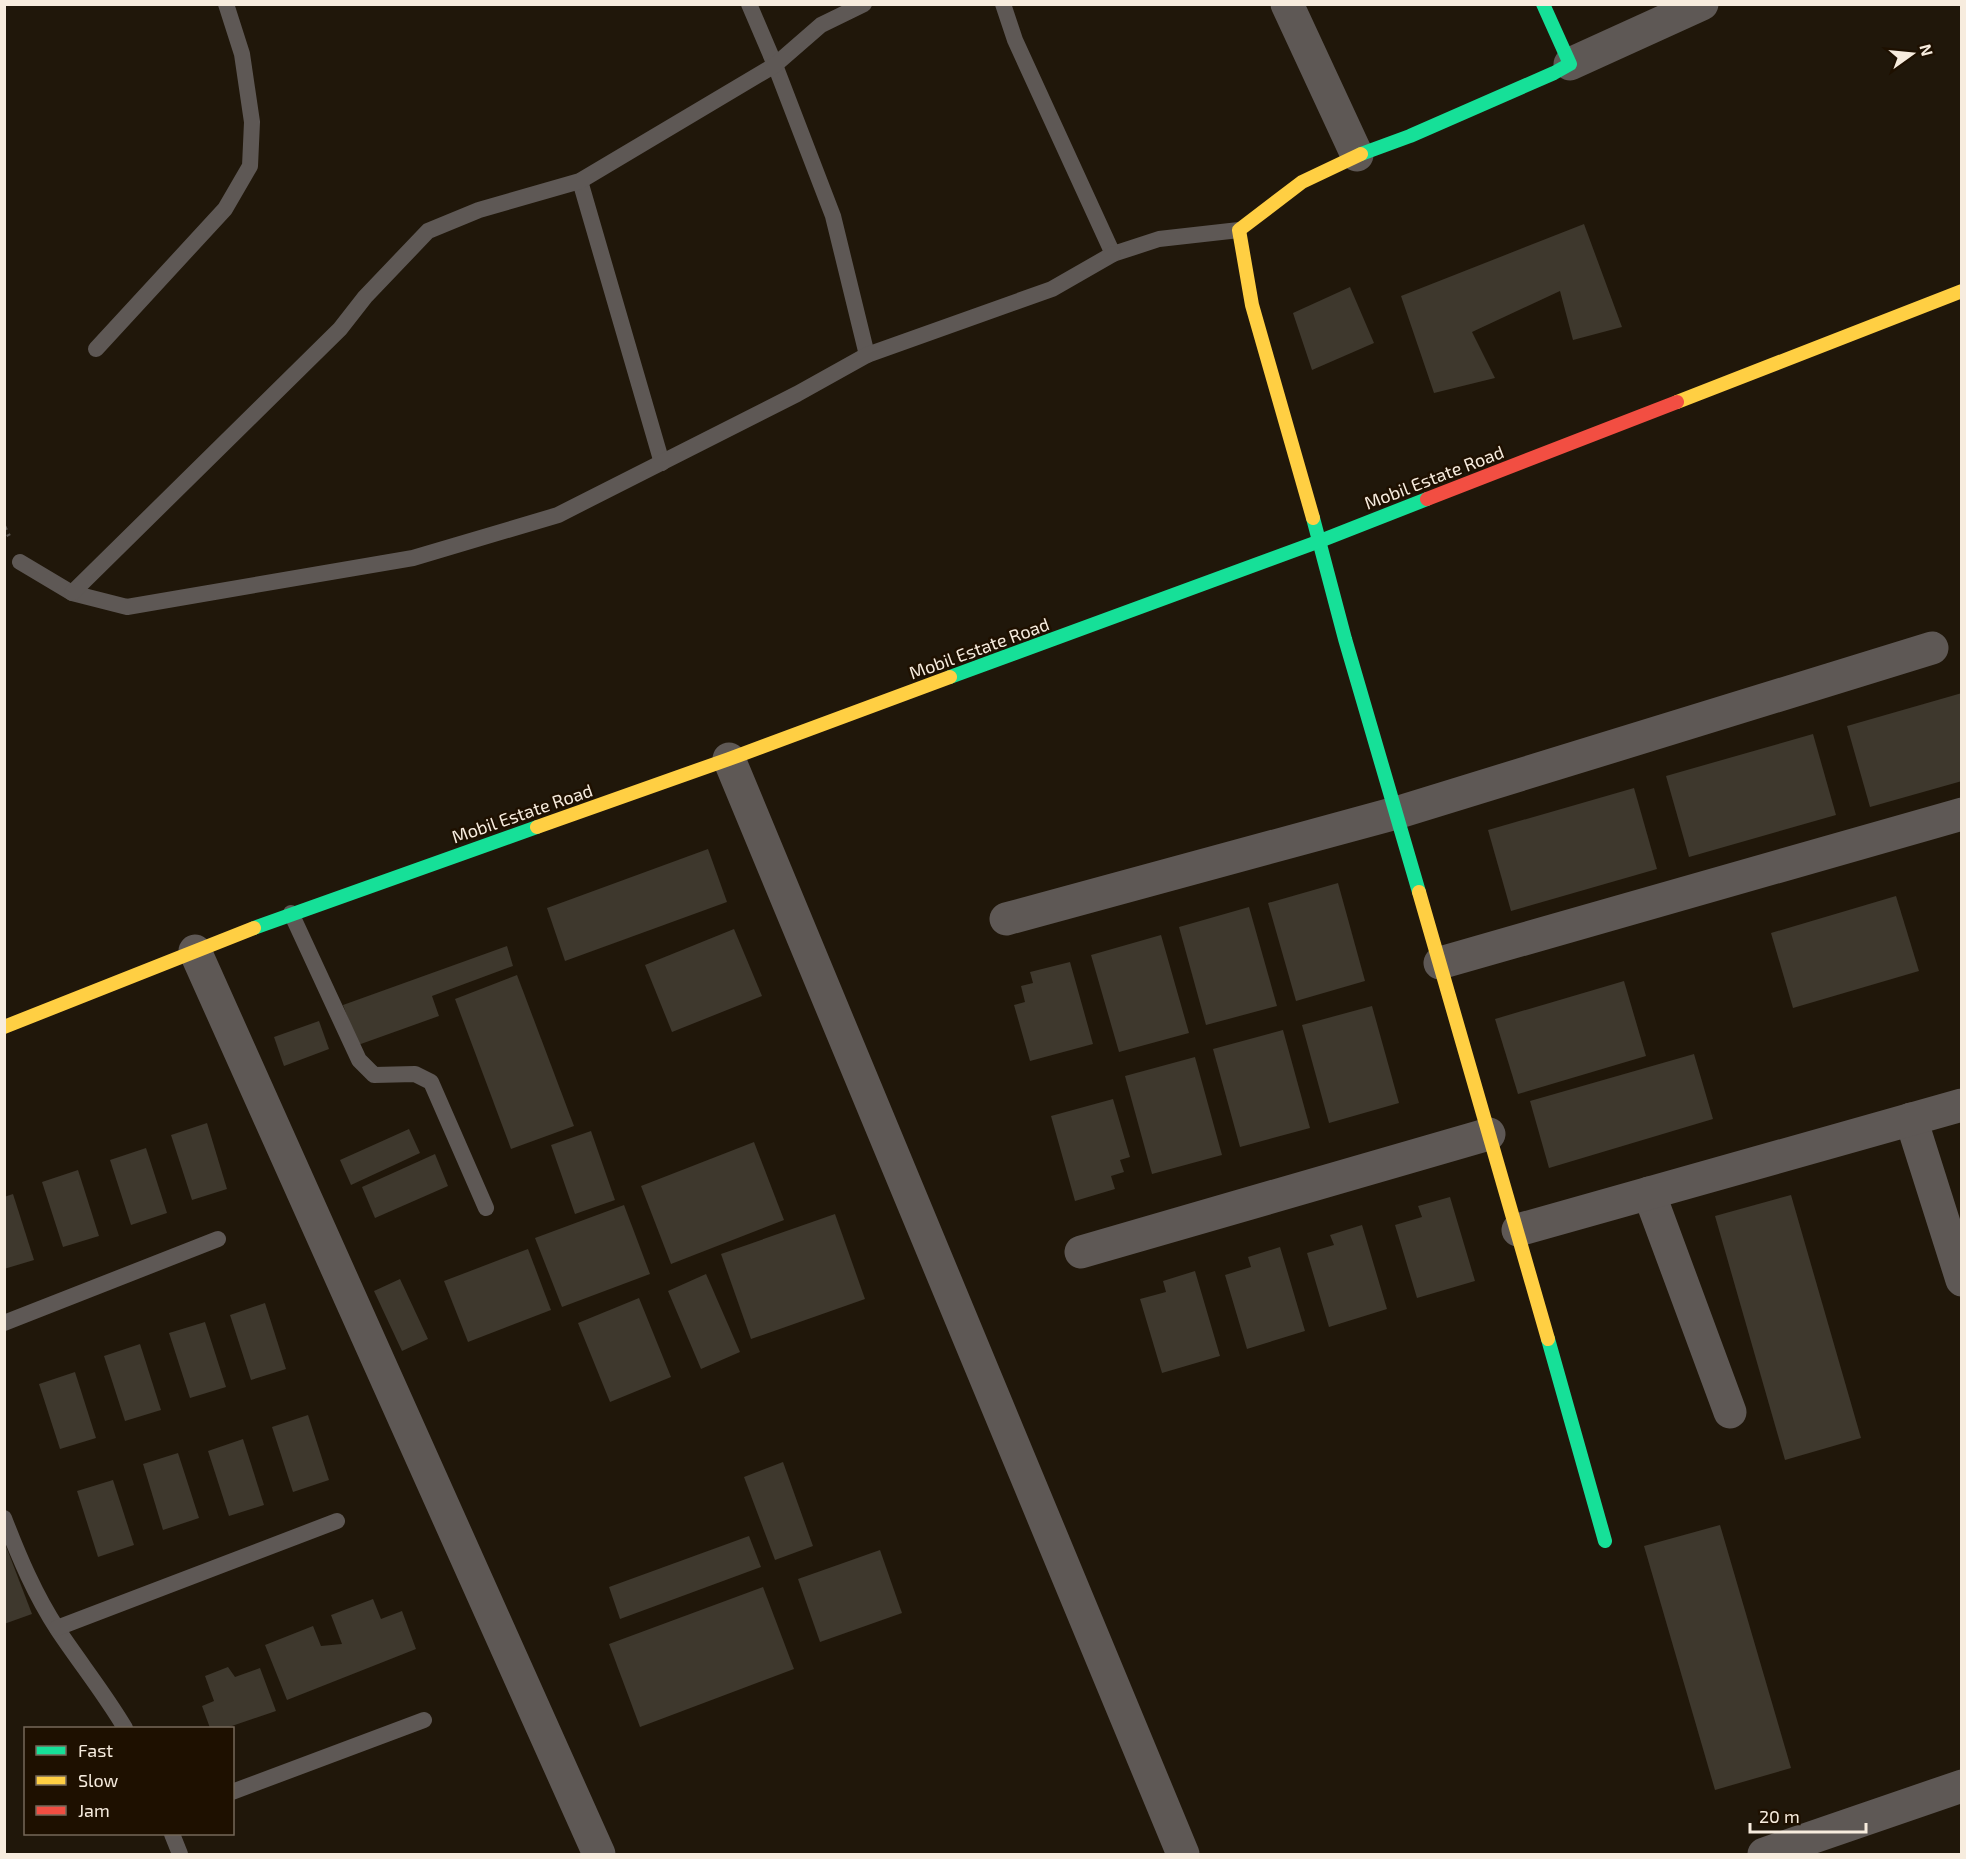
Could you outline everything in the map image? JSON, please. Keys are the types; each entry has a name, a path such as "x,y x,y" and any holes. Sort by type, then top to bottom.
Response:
{"main road":[{"path":"1543,4 1570,64 1410,136 1357,155 1302,183 1239,230 1252,305 1605,1541"},
{"name":"Mobil Estate Road","path":"4,1027 291,913 729,759 1320,540 1962,291"}],"street":[{"path":"1287,4 1357,155"},
{"path":"1570,64 1702,4"},
{"path":"1006,919 1396,813 1932,648"},
{"path":"729,759 1183,1854"},
{"path":"1440,963 1962,814"},
{"path":"195,951 600,1854"},
{"path":"1518,1230 1962,1106"},
{"path":"1911,1119 1962,1280"},
{"path":"1081,1251 1489,1134"},
{"path":"1649,1193 1730,1412"},
{"path":"1764,1854 1962,1785"}],"lane":[{"path":"96,349 225,209 250,166 252,122 242,54 226,4"},
{"path":"749,4 833,216 867,355"},
{"path":"72,593 340,329 365,297 428,231 478,210 580,181 775,65 821,25 864,4"},
{"path":"1003,4 1015,40 1113,254"},
{"path":"580,181 662,463"},
{"path":"20,562 72,593 127,607 413,558 558,515 797,394 867,355 1052,289 1113,254 1159,239 1239,230"},
{"path":"291,913 359,1060 374,1076 415,1074 431,1082 486,1208"},
{"path":"4,1323 218,1239"},
{"path":"4,1518 24,1570 57,1628 113,1708 123,1727"},
{"path":"57,1628 337,1521"},
{"path":"234,1791 424,1720"},
{"path":"173,1835 180,1854"}],"building":[{"path":"1584,224 1622,327 1573,340 1560,291 1472,332 1495,378 1434,393 1401,296"},
{"path":"1350,287 1374,343 1312,370 1293,313"},
{"path":"1962,693 1962,781 1870,807 1847,726"},
{"path":"1813,734 1836,815 1689,857 1666,776"},
{"path":"1634,788 1657,869 1511,911 1488,830"},
{"path":"708,849 727,902 565,961 547,908"},
{"path":"1338,883 1365,981 1296,1001 1268,903"},
{"path":"1896,896 1919,971 1793,1008 1771,933"},
{"path":"1249,907 1277,1006 1206,1025 1179,927"},
{"path":"734,929 762,996 672,1032 645,965"},
{"path":"1161,935 1189,1033 1119,1052 1091,955"},
{"path":"507,946 513,966 432,996 439,1016 358,1045 343,1005"},
{"path":"1070,962 1093,1044 1030,1061 1014,1005 1025,1002 1021,986 1033,983 1030,972"},
{"path":"517,975 574,1126 511,1149 455,999"},
{"path":"1624,981 1646,1056 1518,1094 1495,1019"},
{"path":"1372,1006 1399,1103 1329,1123 1302,1025"},
{"path":"319,1021 329,1049 284,1066 274,1037"},
{"path":"1283,1030 1310,1128 1240,1147 1213,1049"},
{"path":"1694,1054 1713,1119 1549,1168 1530,1101"},
{"path":"1195,1057 1222,1155 1152,1174 1125,1076"},
{"path":"1113,1099 1130,1157 1120,1160 1124,1172 1111,1176 1115,1189 1075,1201 1051,1116"},
{"path":"207,1123 227,1189 192,1200 171,1135"},
{"path":"409,1129 420,1153 351,1185 340,1160"},
{"path":"591,1131 615,1200 575,1214 551,1145"},
{"path":"754,1142 784,1220 671,1264 641,1186"},
{"path":"146,1148 167,1213 131,1225 110,1160"},
{"path":"435,1154 448,1186 375,1218 362,1187"},
{"path":"78,1170 99,1236 63,1247 42,1182"},
{"path":"13,1194 34,1260 4,1269 4,1197"},
{"path":"1791,1195 1861,1438 1785,1460 1715,1216"},
{"path":"1450,1197 1475,1281 1417,1298 1395,1225 1422,1217 1418,1206"},
{"path":"624,1205 650,1274 562,1307 535,1238"},
{"path":"835,1214 865,1299 751,1339 721,1254"},
{"path":"1362,1225 1387,1309 1329,1327 1307,1253 1334,1245 1330,1235"},
{"path":"1280,1247 1305,1331 1247,1349 1225,1275 1251,1267 1248,1257"},
{"path":"528,1249 551,1310 468,1342 444,1281"},
{"path":"1195,1271 1220,1356 1162,1373 1140,1299 1166,1292 1163,1281"},
{"path":"706,1274 740,1352 701,1369 668,1291"},
{"path":"400,1279 428,1339 402,1351 374,1291"},
{"path":"639,1298 671,1377 610,1402 578,1323"},
{"path":"265,1303 286,1369 251,1380 230,1315"},
{"path":"205,1322 226,1387 190,1398 169,1333"},
{"path":"140,1344 161,1410 125,1421 104,1356"},
{"path":"75,1372 96,1438 60,1449 39,1384"},
{"path":"308,1415 329,1480 293,1492 272,1427"},
{"path":"243,1439 264,1505 229,1516 208,1451"},
{"path":"178,1453 199,1518 163,1530 143,1464"},
{"path":"783,1462 813,1546 775,1560 744,1477"},
{"path":"113,1480 134,1545 98,1557 77,1491"},
{"path":"1720,1525 1791,1768 1715,1790 1644,1546"},
{"path":"749,1536 761,1567 620,1619 609,1587"},
{"path":"4,1541 32,1614 4,1624"},
{"path":"880,1550 902,1613 820,1642 798,1579"},
{"path":"763,1587 794,1669 640,1727 609,1644"},
{"path":"373,1599 381,1619 402,1611 416,1649 287,1700 265,1645 313,1626 321,1646 342,1644 331,1615"},
{"path":"228,1667 235,1677 260,1668 276,1711 229,1727 210,1727 202,1706 214,1701 205,1676"}],"traffic: fast":[{"path":"1361,154 1410,136 1570,64 1543,4"},
{"path":"950,677 1320,541 1427,499"},
{"path":"1313,518 1345,639 1419,892"},
{"path":"254,928 537,827"},
{"path":"1548,1339 1605,1541"}],"traffic: slow":[{"path":"1313,518 1252,305 1239,230 1302,182 1361,154"},
{"path":"1677,402 1962,291"},
{"path":"537,827 950,677"},
{"path":"1419,892 1548,1339"},
{"path":"4,1027 254,928"}],"traffic: jam":[{"path":"1427,499 1677,402"}]}
